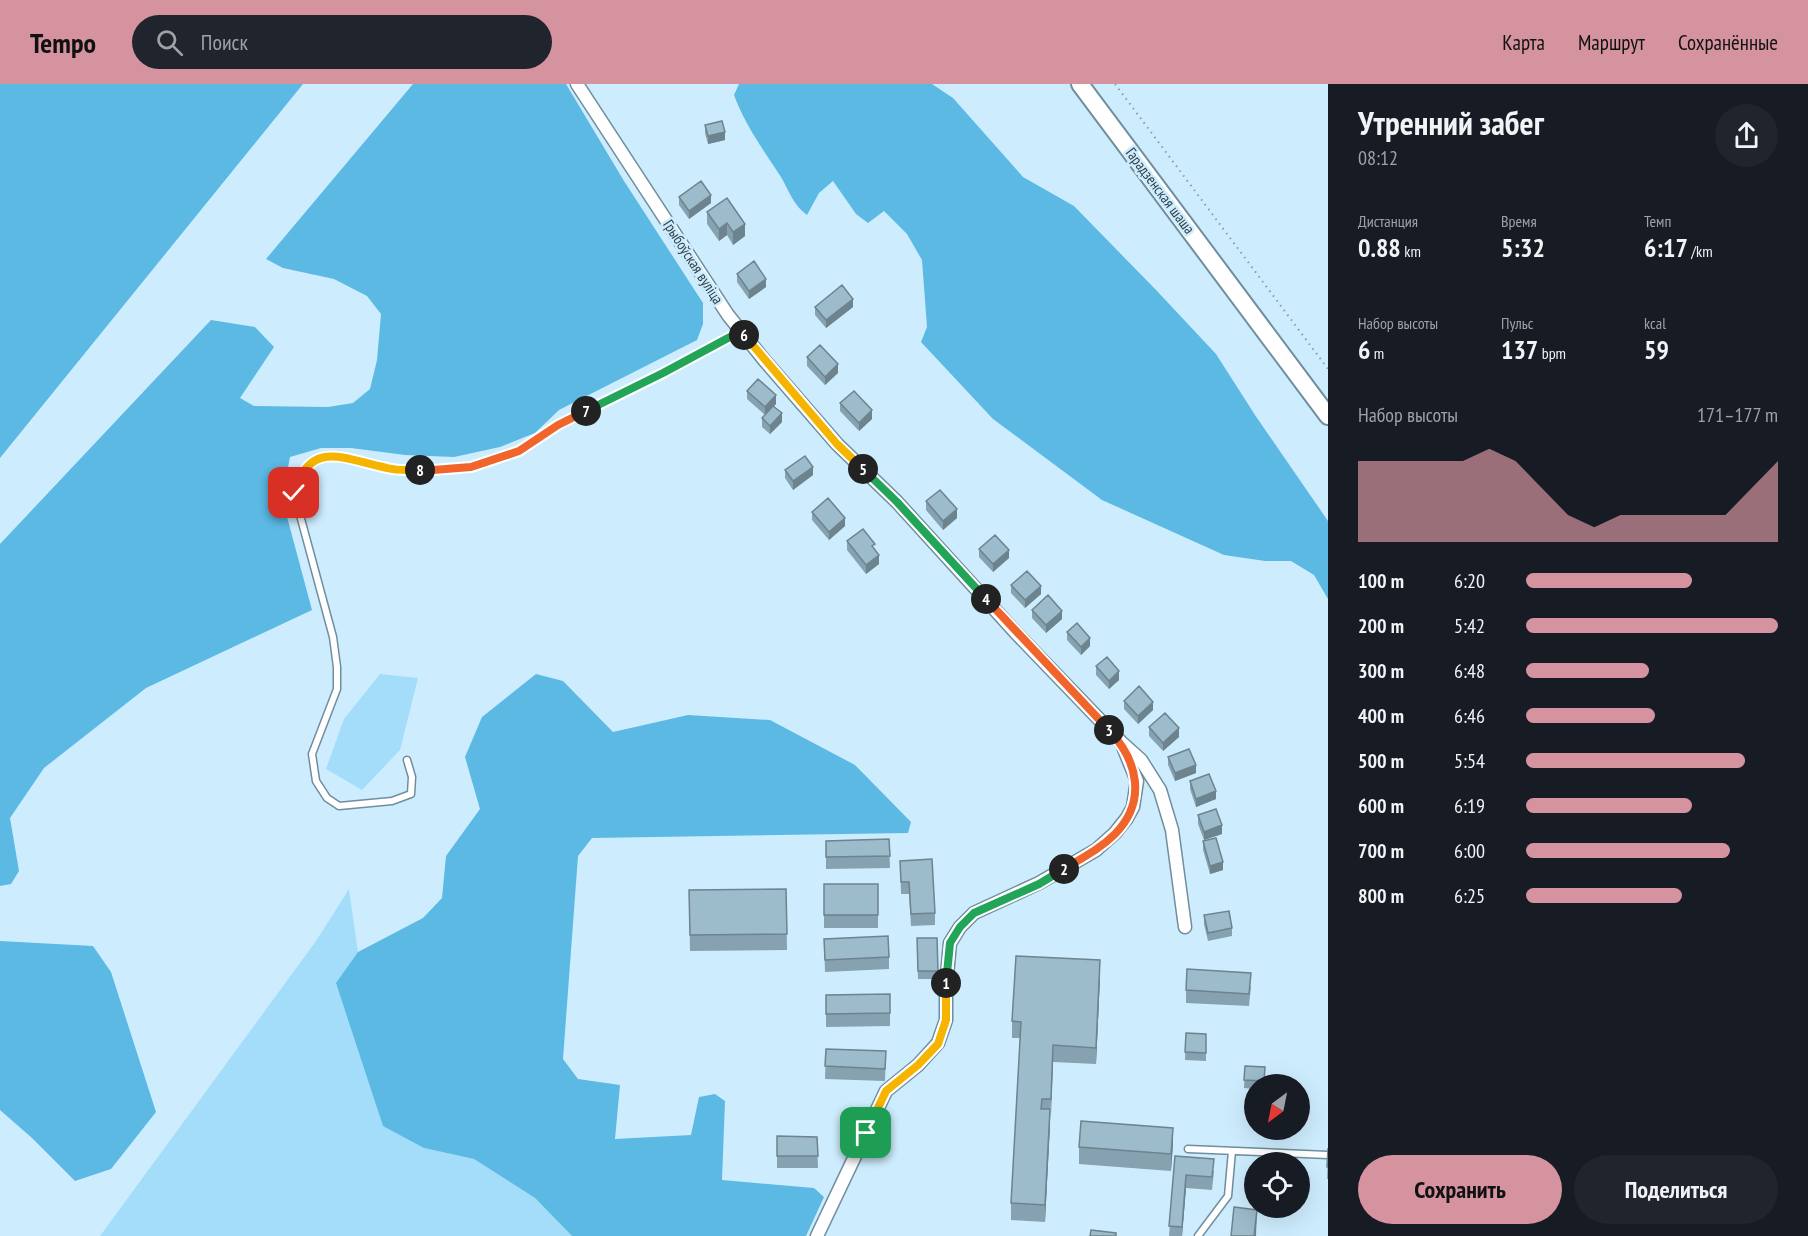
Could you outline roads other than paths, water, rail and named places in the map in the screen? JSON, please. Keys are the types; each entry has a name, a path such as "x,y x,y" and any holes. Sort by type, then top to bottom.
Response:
{"main road":[{"name":"Гарадзенская шаша","path":"1080,84 1328,416"}],"street":[{"name":"Грыбоўская вуліца","path":"577,84 728,315 741,331 837,444 897,502 1016,633 1120,742 1141,760 1161,790 1172,830 1185,927"},
{"path":"817,1236 886,1091 918,1065 938,1044 946,1020 950,943 960,927 974,913 1039,884 1096,850 1116,833 1127,818 1133,807 1137,781 1120,742"}],"lane":[{"path":"407,760 412,777 411,794 392,801 339,806 327,798 316,781 312,754 337,689 337,667 333,637 294,493 304,469 316,460 329,456 368,462 388,469 433,470 471,467 519,451 558,425 741,331"},
{"path":"1188,1149 1328,1155"},
{"path":"1198,1236 1228,1196 1232,1151"}]}
